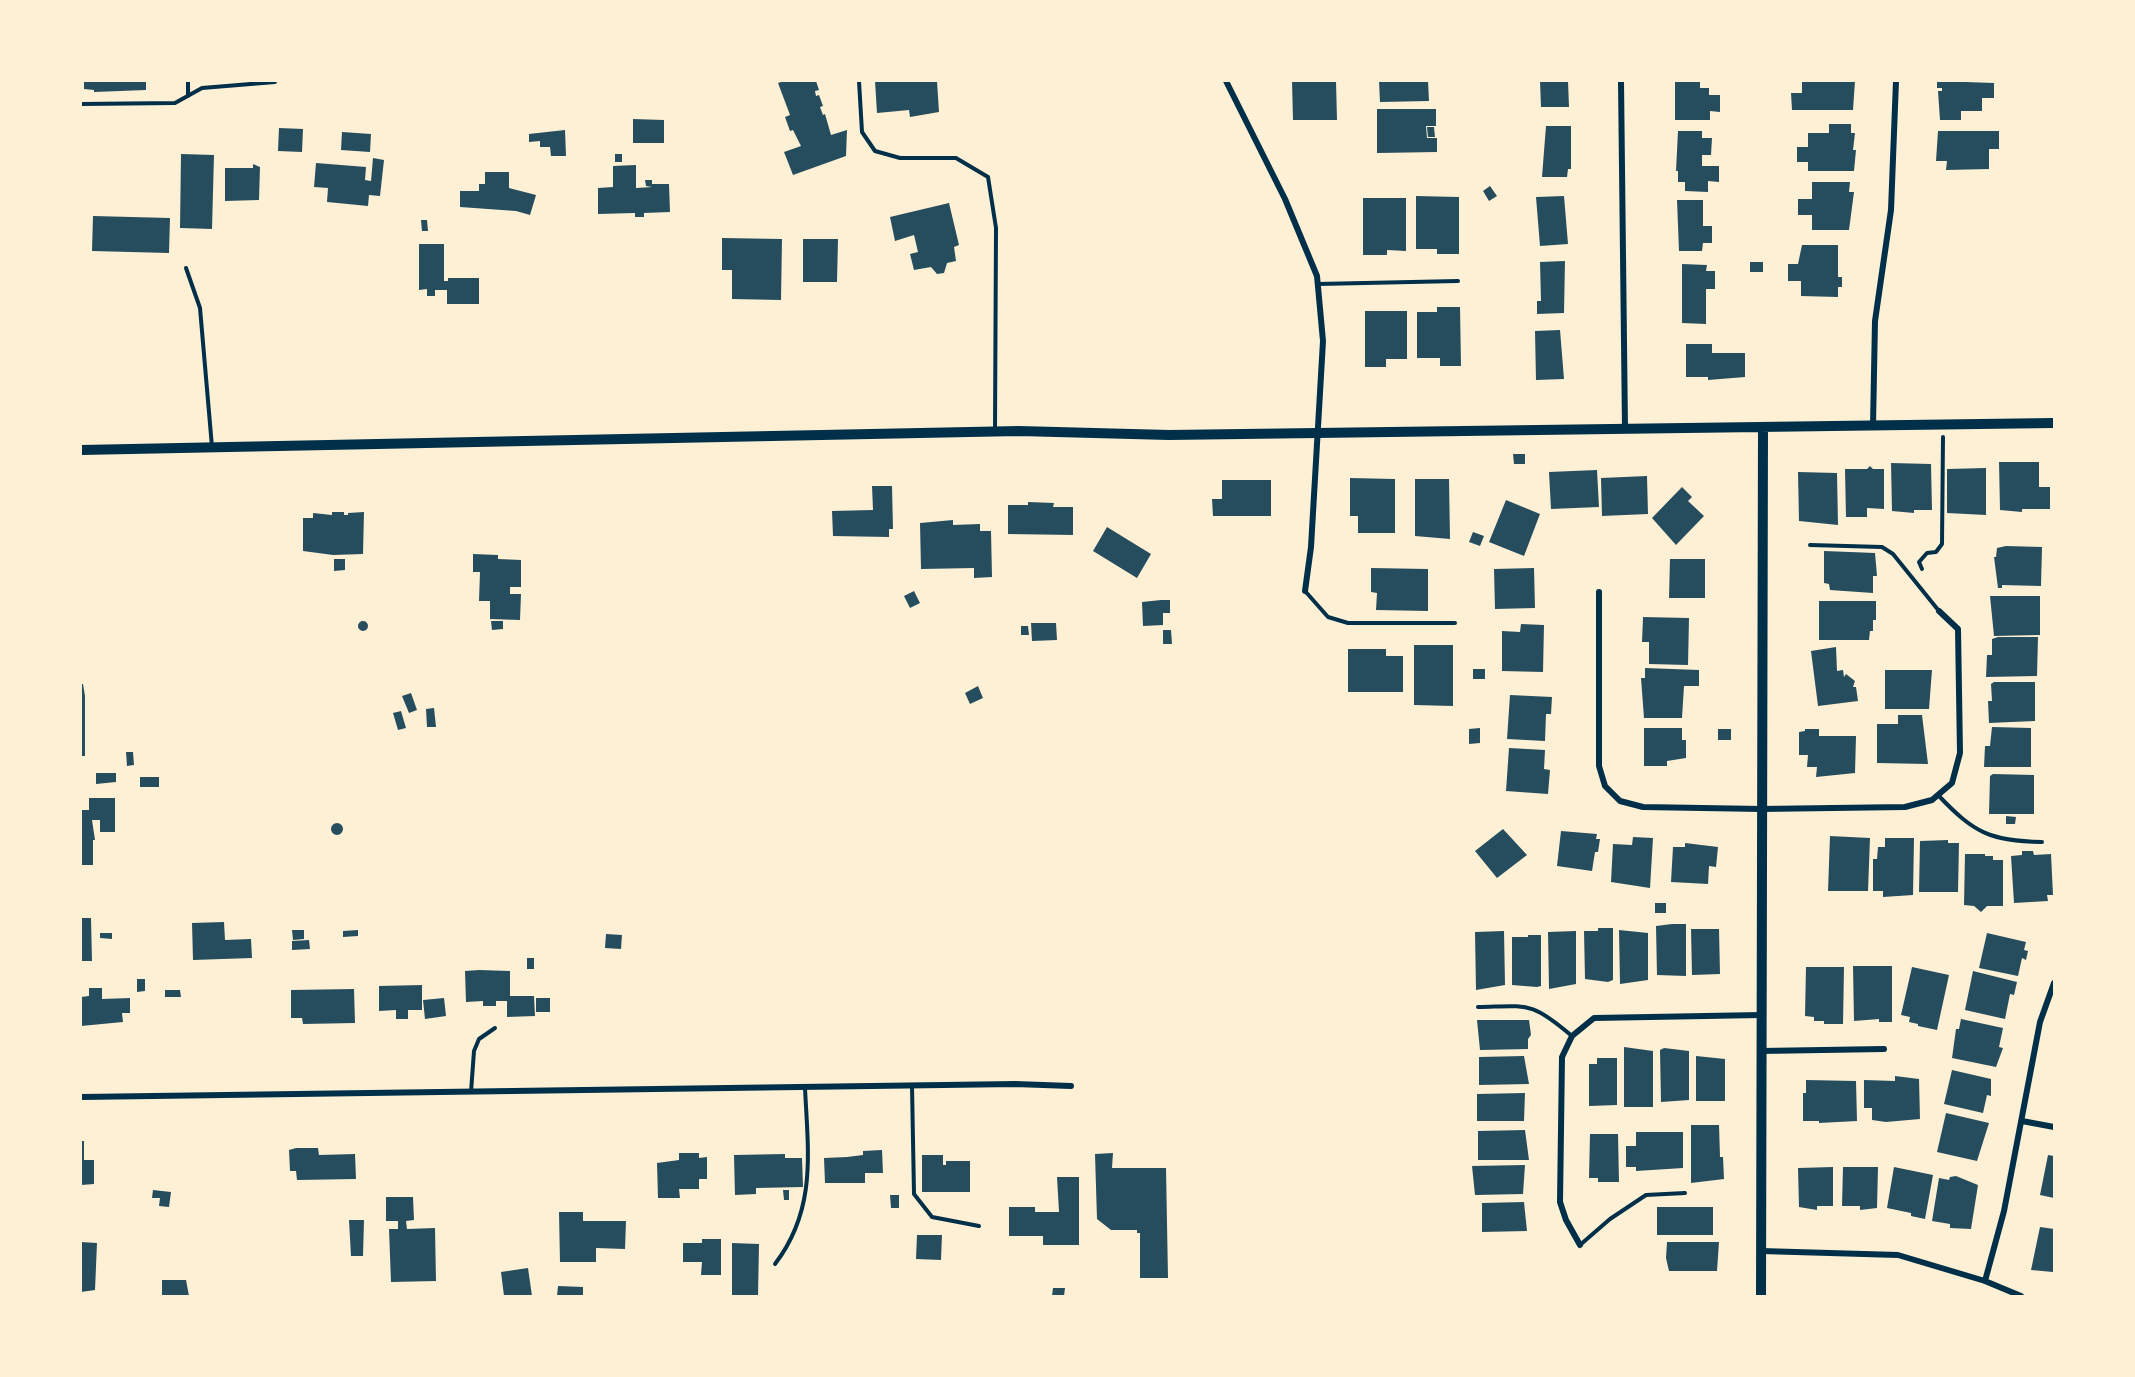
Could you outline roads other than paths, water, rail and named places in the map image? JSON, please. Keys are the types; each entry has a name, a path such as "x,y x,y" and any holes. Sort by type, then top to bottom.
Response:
{"street":[{"path":"1226,81 1285,199 1317,276 1323,342 1311,547 1305,591"},
{"path":"1621,81 1625,429"},
{"path":"1873,426 1875,321 1891,210 1896,81"},
{"path":"81,450 995,433 1169,435 2054,423"},
{"path":"1761,1296 1763,428"},
{"path":"1599,592 1599,766 1605,786 1620,801 1643,807 1761,809 1905,807 1932,800 1952,783 1960,753 1958,629 1940,611"},
{"path":"1985,1281 2004,1211 2040,1022 2054,983"},
{"path":"1580,1245 1566,1220 1560,1202 1562,1057 1572,1036 1594,1018 1761,1015"},
{"path":"1761,1051 1884,1049"},
{"path":"81,1097 912,1085 1071,1086"},
{"path":"2022,1121 2054,1127"},
{"path":"1761,1251 1898,1256 1985,1281 2022,1296"}],"lane":[{"path":"188,81 188,96"},
{"path":"81,104 175,103 202,88 275,81"},
{"path":"859,81 862,132 875,151 900,158 956,158 988,177 996,228 995,433"},
{"path":"186,268 200,308 212,447"},
{"path":"1317,284 1458,281"},
{"path":"1810,545 1882,547 1893,554 1940,611"},
{"path":"1305,591 1328,617 1348,623 1455,623"},
{"path":"1938,795 1961,820 1983,834 2016,841 2042,842"},
{"path":"1478,1007 1537,1008 1572,1036"},
{"path":"471,1092 474,1051 479,1039 495,1028"},
{"path":"912,1085 914,1194 932,1217 979,1226"},
{"path":"775,1264 783,1253 806,1202 808,1181 805,1087"},
{"path":"1580,1245 1610,1219 1646,1195 1684,1193"}]}
